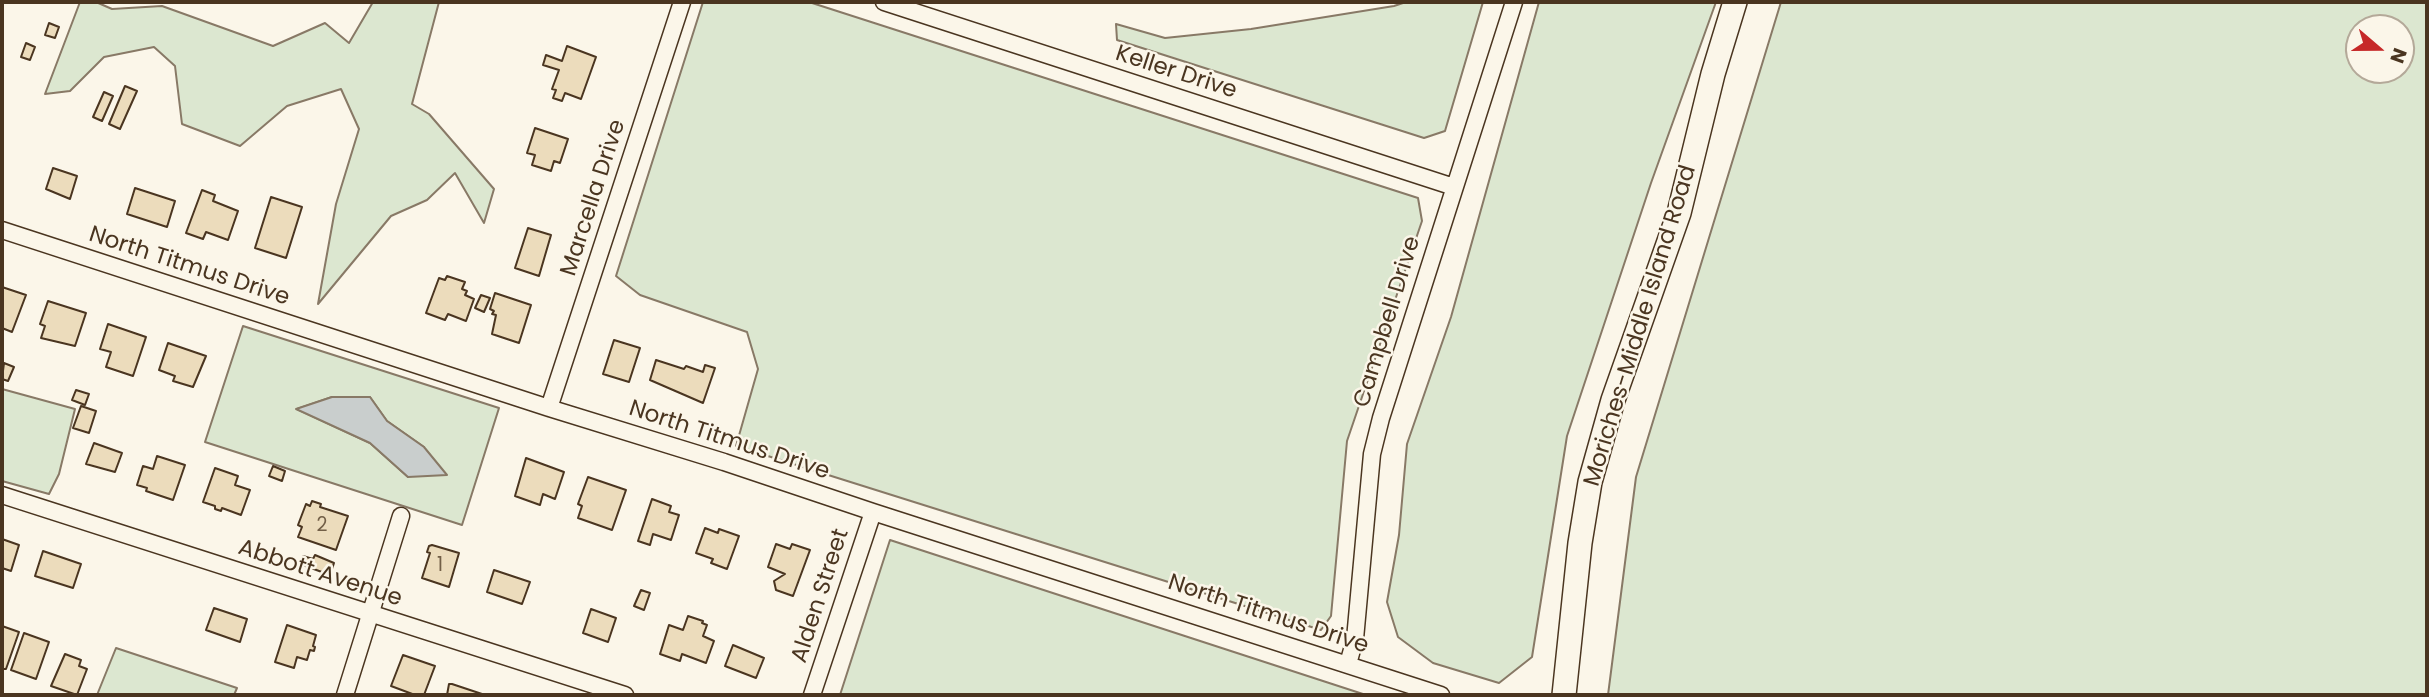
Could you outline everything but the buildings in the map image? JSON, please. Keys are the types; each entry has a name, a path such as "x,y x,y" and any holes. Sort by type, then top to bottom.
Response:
{"main road":[{"name":"Moriches-Middle Island Road","path":"1564,695 1580,543 1590,482 1613,400 1679,212 1713,74 1735,2"}],"street":[{"name":"Marcella Drive","path":"550,408 682,2"},
{"name":"Keller Drive","path":"884,2 1454,187"},
{"name":"Campbell Drive","path":"1348,664 1355,639 1372,454 1381,418 1514,2"},
{"name":"North Titmus Drive","path":"2,230 1441,695"},
{"name":"Abbott Avenue","path":"2,495 625,695"},
{"name":"Alden Street","path":"812,695 873,512"},
{"path":"345,695 401,516"}],"green space":[{"path":"80,2 96,2 112,9 162,6 273,46 325,23 349,43 373,2 439,2 412,104 429,114 494,189 484,223 455,173 427,200 391,216 318,304 336,204 359,129 341,89 287,106 240,146 182,124 175,66 154,47 104,57 70,91 45,94"},
{"path":"703,2 809,2 1418,198 1422,221 1347,441 1331,616 1321,630 736,446 758,369 747,332 640,295 616,276"},
{"path":"1406,2 1483,2 1445,131 1424,138 1117,40 1116,24 1165,38 1251,29"},
{"path":"1539,2 1716,2 1651,183 1567,436 1532,657 1499,683 1433,663 1398,637 1387,602 1399,535 1407,444 1451,317"},
{"path":"1781,2 2427,2 2427,695 1608,695 1636,477"},
{"path":"243,326 499,408 462,525 205,442","holes":["332,397 370,397 387,421 424,447 408,477 370,443 297,409"]},
{"path":"2,389 75,409 59,474 49,494 2,481"},
{"path":"890,540 1366,695 840,695"},
{"path":"116,648 237,688 234,695 97,695"}],"shaded area":[{"path":"332,397 370,397 387,421 424,447 447,475 408,477 370,443 296,409"}]}
